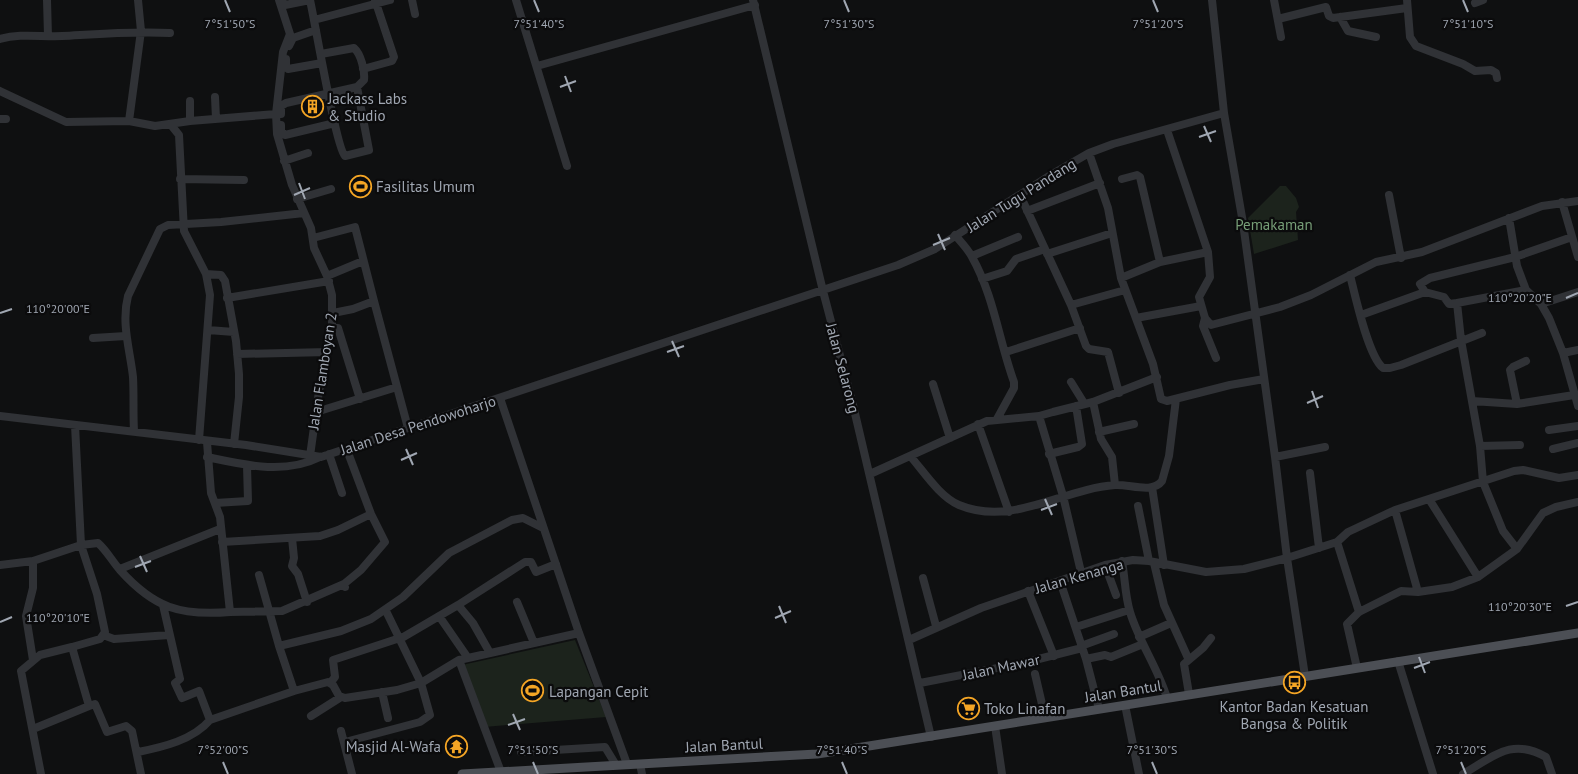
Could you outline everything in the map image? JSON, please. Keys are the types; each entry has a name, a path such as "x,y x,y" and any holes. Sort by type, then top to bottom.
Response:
{"main road":[{"name":"Jalan Bantul","path":"462,774 558,771 627,764 817,754 1125,705 1305,673 1357,668 1578,633"}],"street":[{"path":"47,0 48,36"},
{"path":"129,121 141,31 138,0"},
{"path":"280,0 285,5 310,0 341,152 345,156 368,151 357,87"},
{"name":"Jalan Flamboyan 2","path":"280,0 290,34 283,52 276,114 277,134 297,199 311,228 314,248 328,278 333,314 310,456"},
{"path":"314,20 376,2 390,0"},
{"path":"412,0 415,14"},
{"path":"516,0 567,166"},
{"path":"1212,0 1224,113 1243,223 1275,457 1286,558 1305,673"},
{"path":"1274,0 1281,37"},
{"path":"363,69 392,61 394,57 376,2"},
{"path":"537,66 754,3"},
{"name":"Jalan Selarong","path":"754,3 822,291 870,474 931,737"},
{"path":"1278,19 1325,4 1329,16 1340,17 1407,4 1410,37 1416,46 1463,64 1475,71 1491,70 1496,73 1497,78"},
{"path":"1340,17 1348,31 1376,37"},
{"path":"316,30 291,40 285,65 290,69 322,63"},
{"path":"0,39 15,35 48,36 141,31 170,33"},
{"path":"321,54 354,48 358,51 365,78 357,87 328,92 284,104 280,108 281,132 286,135 335,123"},
{"path":"0,92 66,122 129,121 155,126 190,121 276,114"},
{"path":"215,97 216,119"},
{"path":"190,100 190,121"},
{"name":"Jalan Tugu Pandang","path":"822,291 918,257 1089,153 1113,144 1224,113"},
{"path":"171,125 178,135 183,224 188,243 206,274 210,294 203,441 207,457 211,493 220,529 230,612"},
{"path":"1168,130 1208,252 1210,274 1199,294 1201,306 1208,324 1214,325 1255,315 1310,295 1376,262 1401,258 1509,218 1562,202 1578,201"},
{"path":"284,161 308,153"},
{"path":"1089,153 1108,208 1121,278 1157,377 1161,399 1165,401 1176,399 1230,385 1264,380"},
{"path":"1122,179 1137,175 1140,177 1160,262"},
{"path":"180,179 244,180"},
{"path":"1027,211 1100,183"},
{"path":"297,199 331,189"},
{"path":"1020,195 1071,305 1089,349 1108,352 1119,392"},
{"path":"1389,195 1401,258"},
{"path":"1562,202 1578,257"},
{"path":"134,431 133,382 126,336 126,308 128,296 158,232 165,226 304,213"},
{"path":"1509,218 1515,257 1526,290 1541,304 1553,326 1578,406"},
{"path":"313,238 354,226 408,428"},
{"path":"982,279 1007,271 1016,259 1112,233"},
{"path":"955,235 972,256 982,279 1015,386 996,419"},
{"path":"972,256 1018,237"},
{"path":"1425,292 1420,284 1430,278 1515,257 1572,237"},
{"path":"1121,278 1160,262 1208,252"},
{"path":"227,298 328,278 363,261"},
{"path":"206,274 218,274 224,278 234,332 239,397 234,444"},
{"path":"1350,275 1377,362 1383,368 1401,365 1482,333"},
{"path":"1071,305 1125,290"},
{"path":"1361,315 1425,292 1444,297 1449,304 1526,290"},
{"name":"Jalan Desa Pendowoharjo","path":"0,416 134,431 310,456 325,456 822,291"},
{"path":"1541,304 1578,292"},
{"path":"333,314 374,301"},
{"path":"1457,303 1461,340 1480,446 1483,482 1503,531 1517,549"},
{"path":"1136,318 1201,306"},
{"path":"1205,318 1203,326 1216,358"},
{"path":"332,328 338,328 360,399"},
{"path":"1006,352 1080,328"},
{"path":"208,330 234,332"},
{"path":"93,338 126,336"},
{"path":"1563,353 1578,350"},
{"path":"237,354 328,352"},
{"path":"1516,404 1510,370 1526,361"},
{"path":"870,474 978,424 996,419 1039,416 1093,402 1157,377"},
{"path":"1049,454 1078,447 1082,444 1080,404 1071,382"},
{"path":"933,384 950,438"},
{"path":"316,412 397,388"},
{"path":"1472,401 1516,404 1574,395"},
{"path":"500,398 579,632 627,764"},
{"path":"910,457 948,498 957,505 990,513 1022,510 1063,496 1115,485 1152,487 1162,481 1170,456 1176,399"},
{"path":"1093,402 1099,432 1112,457 1115,485"},
{"path":"1039,416 1063,496 1081,572"},
{"path":"978,424 1009,512"},
{"path":"1099,432 1134,424"},
{"path":"41,774 33,729 20,677 21,672 40,656 100,639 103,635 104,622 81,545 75,425"},
{"path":"1549,430 1578,426"},
{"path":"1553,449 1578,443"},
{"path":"1480,446 1520,444"},
{"path":"1275,457 1325,447"},
{"path":"0,565 33,561 81,545 98,543 141,590 163,605 188,613 282,611 345,585 385,544 371,514 347,450"},
{"path":"207,457 247,466 290,467 325,456 342,493"},
{"path":"215,503 248,501 247,466"},
{"name":"Jalan Kenanga","path":"909,640 936,626 1028,591 1105,565 1122,562 1152,562 1206,572 1244,569 1337,542 1348,532 1396,510 1518,470 1559,478 1578,475"},
{"path":"1310,473 1319,548"},
{"path":"1152,487 1164,565"},
{"path":"1429,499 1478,577"},
{"path":"1357,668 1347,624 1358,612 1401,590 1418,592 1452,587 1478,577 1517,549 1543,512 1578,502"},
{"path":"1138,506 1164,605 1188,658"},
{"path":"1396,510 1418,592"},
{"path":"222,542 330,534 371,514"},
{"path":"279,646 352,628 386,611 449,553 520,518 543,528"},
{"path":"120,569 220,529"},
{"path":"292,538 294,558 292,566 298,574 307,602"},
{"path":"1337,542 1358,612"},
{"path":"33,561 33,588 26,616 33,660"},
{"path":"138,752 182,740 202,729 210,720 294,691 331,682 335,677 333,660 400,639 525,562 530,562 536,572 556,564"},
{"path":"1122,562 1129,610 1141,640 1159,673 1167,698"},
{"path":"1105,565 1116,595"},
{"path":"260,575 269,612 294,691"},
{"path":"923,578 936,626"},
{"path":"1060,581 1086,659 1099,708"},
{"path":"1028,591 1054,656"},
{"path":"517,602 534,643"},
{"path":"163,605 180,676 176,683 182,698 198,691 210,720"},
{"path":"458,605 480,635 490,653"},
{"path":"1076,627 1129,610"},
{"path":"345,742 420,722 430,717 429,707 420,683 386,611"},
{"path":"439,616 468,658"},
{"path":"1086,659 1105,655 1111,657 1171,623"},
{"path":"311,716 341,697 382,692 420,683 459,660 579,632"},
{"name":"Jalan Mawar","path":"920,683 1054,656 1114,634"},
{"path":"103,635 114,638 169,636"},
{"path":"1189,694 1184,664 1188,658 1204,648 1211,638"},
{"path":"1100,640 1105,655"},
{"path":"72,647 88,706"},
{"path":"459,660 501,772"},
{"path":"1398,661 1433,774"},
{"path":"1035,674 1045,717"},
{"path":"331,682 341,697"},
{"path":"382,692 388,718"},
{"path":"33,729 95,704 108,732 128,727 138,752 141,774"},
{"path":"1125,705 1139,774"},
{"path":"995,726 1002,774"},
{"path":"341,731 352,774"},
{"path":"521,752 605,747 616,765"},
{"path":"1463,774 1499,752 1521,748 1546,757 1552,774"},
{"path":"640,764 642,774"}],"green space":[{"name":"Pemakaman","path":"1280,186 1286,186 1296,198 1299,207 1296,212 1298,240 1254,254 1248,218"},
{"name":"Lapangan Cepit","path":"575,640 606,717 484,727 462,665"}],"place":[{"name":"Jackass Labs & Studio","path":"312,107"},
{"name":"Fasilitas Umum","path":"360,186"},
{"name":"Kantor Badan Kesatuan Bangsa & Politik","path":"1294,683"},
{"name":"Lapangan Cepit","path":"533,691"},
{"name":"Toko Linafan","path":"968,708"},
{"name":"Masjid Al-Wafa","path":"457,746"}]}
